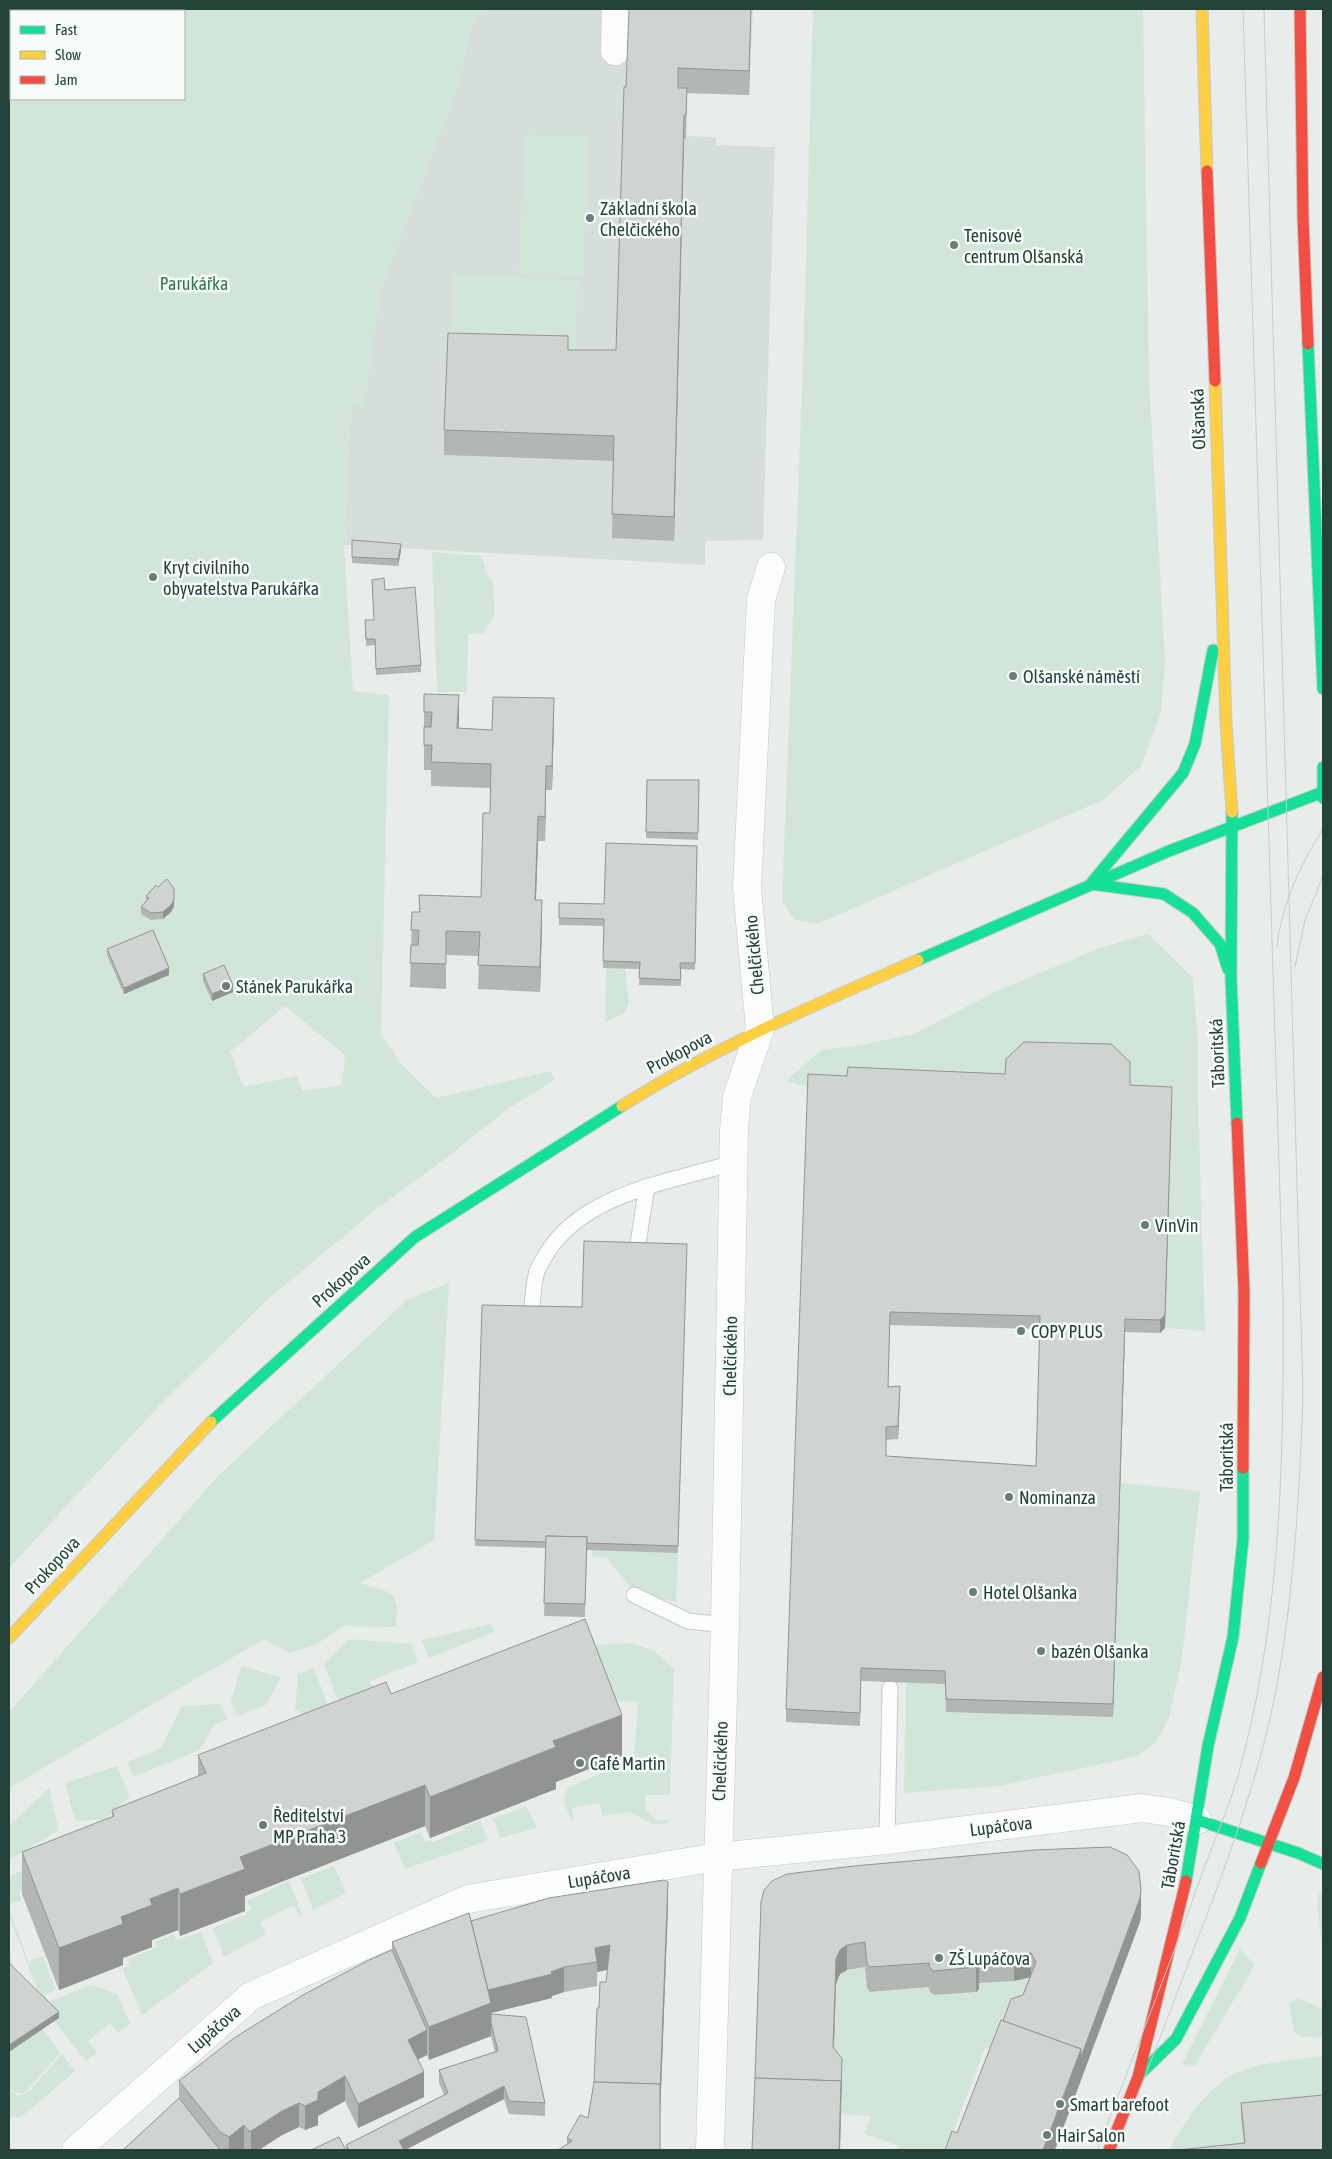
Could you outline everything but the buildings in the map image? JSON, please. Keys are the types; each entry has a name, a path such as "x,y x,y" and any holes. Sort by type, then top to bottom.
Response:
{"street":[{"path":"615,51 616,9"},
{"name":"Olšanská","path":"1202,9 1226,723 1233,828"},
{"path":"1300,9 1303,217 1323,689"},
{"path":"1318,557 1323,572"},
{"name":"Chelčického","path":"710,2150 725,1625 733,1164 737,1096 760,1029 748,888 761,600 771,567"},
{"path":"1091,884 1183,773 1195,744 1222,602"},
{"path":"1323,767 1323,798"},
{"path":"760,1029 1169,851 1323,792"},
{"name":"Táboritská","path":"1109,2150 1138,2076 1183,1900 1208,1746 1233,1637 1243,1539 1244,1292 1231,978 1233,828"},
{"path":"1091,884 1164,894 1193,913 1220,944 1231,978"},
{"name":"Prokopova","path":"9,1638 201,1431 415,1237 652,1087 760,1029"},
{"name":"Táboritská","path":"1138,2076 1176,2039 1235,1928 1294,1778 1323,1676"},
{"name":"Lupáčova","path":"76,2150 251,1996 468,1899 717,1857 887,1840 1142,1808 1169,1812 1197,1820"},
{"path":"1197,1820 1269,1843 1323,1864"}],"lane":[{"path":"531,1313 536,1274 551,1246 567,1228 584,1215 647,1186 733,1164"},
{"path":"637,1250 647,1186"},
{"path":"634,1595 688,1621 725,1625"},
{"path":"887,1840 890,1688"}],"shaded area":[{"name":"Základní škola Chelčického","path":"488,9 753,9 749,95 678,93 678,112 687,112 686,136 716,137 716,145 775,147 763,540 705,541 705,565 344,545 351,405 364,405 380,290 458,86 473,18"}],"green space":[{"name":"Parukářka","path":"9,9 488,9 473,18 458,86 380,290 364,406 351,405 344,545 353,691 389,695 381,1035 403,1066 436,1098 551,1071 554,1080 509,1108 446,1158 374,1211 267,1300 160,1405 10,1567","holes":["172,891 173,905 167,916 155,919 141,914","285,1006 345,1055 342,1085 302,1091 297,1076 244,1087 230,1052"]},
{"path":"813,9 1143,9 1149,380 1165,661 1161,713 1141,766 1103,800 817,924 795,920 782,901 803,363"},
{"path":"524,135 588,137 583,277 519,275"},
{"path":"453,274 578,280 575,350 450,344"},
{"path":"432,552 482,556 486,573 493,582 495,615 482,634 468,633 467,692 437,692"},
{"path":"1148,934 1193,978 1198,1043 1205,1331 1165,1328 1005,1087 808,1087 786,1081 821,1050 856,1046 914,1034 997,991 1100,948"},
{"path":"606,968 625,968 629,1004 623,1014 605,1022"},
{"path":"449,1283 434,1540 360,1583 386,1591 394,1597 397,1607 396,1627 343,1626 317,1644 289,1653 264,1639 9,1788 9,1712 219,1475 408,1299"},
{"path":"1120,1483 1200,1491 1182,1659 1169,1718 1155,1743 1138,1756 999,1786 904,1793 906,1682 945,1684 946,1712 1113,1717"},
{"path":"592,1550 678,1552 676,1602 636,1593 609,1562 609,1558 592,1557"},
{"path":"491,1624 494,1632 429,1658 422,1640"},
{"path":"349,1639 412,1644 418,1662 370,1681 378,1700 344,1716 324,1664"},
{"path":"631,1643 653,1650 674,1669 670,1795 646,1795 645,1809 656,1820 669,1820 669,1823 653,1824 630,1812 602,1816 600,1803 572,1808 574,1821 571,1821 564,1801 568,1787 634,1760 638,1702 603,1701 579,1646"},
{"path":"242,1666 281,1677 266,1705 237,1716 231,1700"},
{"path":"314,1668 334,1722 322,1728 295,1709 298,1674"},
{"path":"221,1704 227,1720 214,1725 200,1750 133,1777 127,1762 160,1749 182,1706"},
{"path":"117,1766 130,1797 104,1820 75,1821 65,1783"},
{"path":"49,1788 59,1830 9,1860 9,1826"},
{"path":"526,1806 537,1828 500,1838 492,1817 495,1818"},
{"path":"480,1821 488,1841 405,1869 393,1841 396,1842 421,1832 425,1842 432,1840 433,1842 464,1830 464,1827"},
{"path":"61,1853 67,1873 19,1892 21,1900 9,1905 9,1886 12,1875"},
{"path":"334,1866 346,1893 313,1910 301,1877 303,1878"},
{"path":"289,1881 302,1915 300,1916 293,1905 260,1922 266,1934 224,1957 213,1928 246,1915 245,1913 251,1910 247,1901"},
{"path":"1319,1893 1323,1896 1323,1949 1317,1905"},
{"path":"9,1909 30,1965 32,1964 30,1960 43,1956 56,1990 45,1995 48,2002 92,1985 117,1994 130,2024 118,2033 110,2023 88,2041 97,2052 86,2061 46,2011 9,1916"},
{"path":"201,1932 213,1963 142,2015 123,1970 130,1964 128,1959 157,1947 155,1942 174,1934 176,1940"},
{"path":"1240,1949 1254,1964 1253,1968 1195,2065 1189,2067 1182,2064"},
{"path":"9,1954 33,2016 60,2053 26,2092 20,2093 9,2089"},
{"path":"865,1967 867,1988 872,1992 929,1987 930,1992 934,1995 976,1992 979,1989 979,1983 1014,1981 1031,1977 1001,2053 985,2048 946,2150 898,2150 899,2146 864,2134 871,2116 841,2114 833,2072 836,1984 844,1973 851,1969"},
{"path":"1297,1998 1323,2009 1323,2038 1300,2036 1294,2032 1289,2003"},
{"path":"62,2054 75,2071 21,2117 9,2117 9,2090 18,2096 30,2091"},
{"path":"1323,2056 1323,2108 1245,2150 1169,2150 1198,2105 1228,2077 1260,2065"}],"tram line":[{"path":"1097,2150 1178,1941 1239,1772 1256,1700 1266,1643 1278,1526 1283,1409 1283,1292 1243,9"},
{"path":"1116,2150 1220,1879 1259,1761 1280,1666 1290,1597 1296,1528 1303,1374 1264,9"},
{"path":"1277,947 1283,916 1293,885 1323,829"},
{"path":"1295,967 1305,920 1323,876"}],"traffic: fast":[{"path":"1308,344 1323,689"},
{"path":"1093,881 1183,773 1195,744 1213,650"},
{"path":"1323,767 1323,798"},
{"path":"918,960 1169,851 1323,792"},
{"path":"1232,812 1231,978 1237,1123"},
{"path":"1091,884 1164,894 1193,913 1220,944 1228,969"},
{"path":"211,1422 415,1237 622,1106"},
{"path":"1186,1881 1208,1746 1233,1637 1243,1539 1243,1468"},
{"path":"1197,1820 1298,1853 1323,1864"},
{"path":"1139,2075 1176,2039 1240,1918 1261,1863"}],"traffic: slow":[{"path":"1202,9 1207,171"},
{"path":"1215,381 1226,723 1232,812"},
{"path":"622,1106 693,1064 730,1045 918,960"},
{"path":"9,1638 211,1422"}],"traffic: jam":[{"path":"1300,9 1303,217 1308,344"},
{"path":"1207,171 1215,381"},
{"path":"1237,1123 1244,1292 1243,1468"},
{"path":"1261,1863 1294,1778 1323,1677"},
{"path":"1109,2150 1138,2077 1186,1881"}],"place":[{"name":"Základní škola Chelčického","path":"590,218"},
{"name":"Tenisové centrum Olšanská","path":"954,245"},
{"name":"Kryt civilního obyvatelstva Parukářka","path":"153,577"},
{"name":"Olšanské náměstí","path":"1013,676"},
{"name":"Stánek Parukářka","path":"226,986"},
{"name":"VinVin","path":"1145,1225"},
{"name":"COPY PLUS","path":"1021,1331"},
{"name":"Nominanza","path":"1009,1497"},
{"name":"Hotel Olšanka","path":"973,1592"},
{"name":"bazén Olšanka","path":"1041,1651"},
{"name":"Café Martin","path":"580,1763"},
{"name":"Ředitelství MP Praha 3","path":"263,1825"},
{"name":"ZŠ Lupáčova","path":"939,1958"},
{"name":"Smart barefoot","path":"1060,2104"},
{"name":"Hair Salon","path":"1047,2135"}]}
